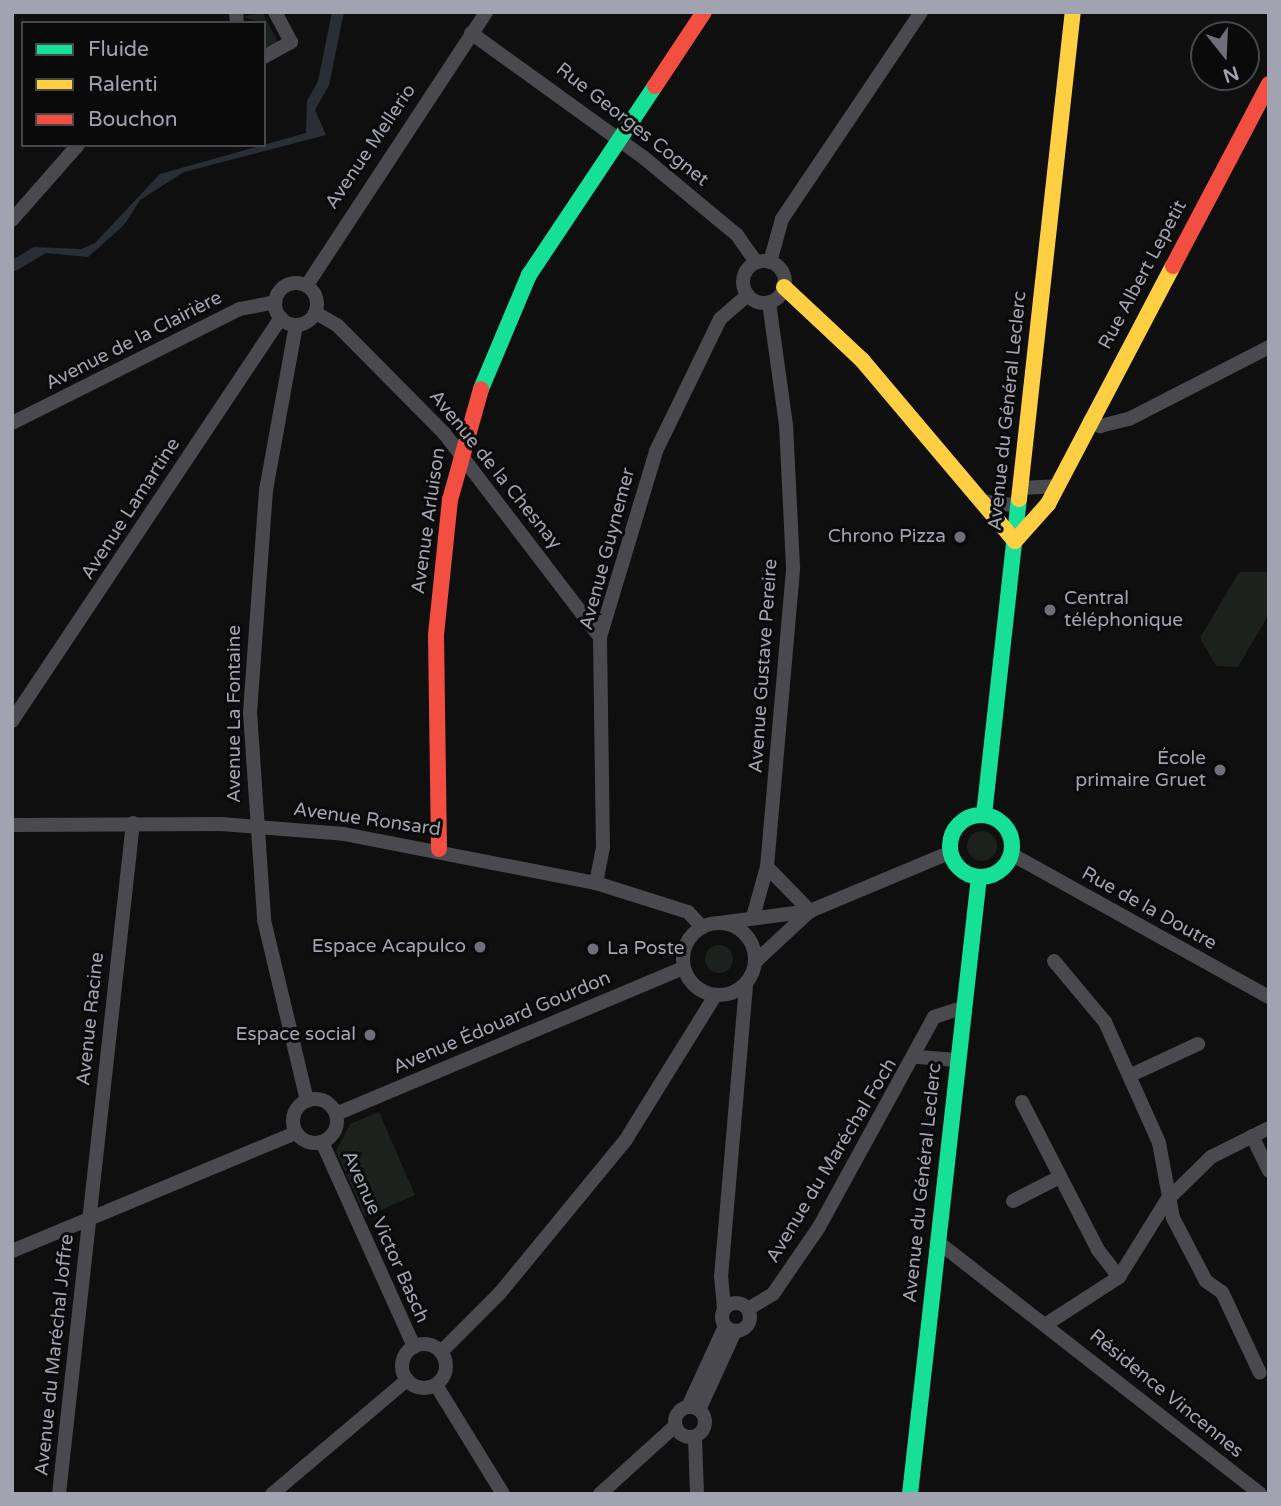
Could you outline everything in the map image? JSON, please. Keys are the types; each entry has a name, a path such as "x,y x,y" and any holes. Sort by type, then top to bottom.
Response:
{"street":[{"path":"266,56 291,42 275,12"},
{"path":"471,33 475,12"},
{"path":"471,33 486,12"},
{"name":"Avenue Arluison","path":"439,849 436,635 459,452 519,293 704,12"},
{"path":"784,287 769,302 747,295 744,276 763,262 782,219 921,12"},
{"name":"Avenue du Général Leclerc","path":"984,815 1073,12"},
{"name":"Rue Georges Cognet","path":"471,33 619,139 737,235 763,262"},
{"name":"Avenue Mellerio","path":"307,285 471,33"},
{"name":"Rue Albert Lepetit","path":"1015,541 1056,486 1269,84"},
{"path":"1250,119 1269,115"},
{"path":"12,220 76,147"},
{"path":"763,262 780,269 784,287 862,360 1015,541"},
{"path":"286,285 307,285 318,300 316,313 296,325 281,318 275,302 286,285"},
{"name":"Avenue Guynemer","path":"596,883 603,847 600,637 656,451 720,319 747,295"},
{"name":"Avenue de la Clairière","path":"12,423 240,309 275,302"},
{"name":"Avenue Gustave Pereire","path":"753,916 767,867 793,567 786,425 769,302"},
{"name":"Avenue de la Chesnay","path":"316,313 337,324 459,452 600,637"},
{"name":"Avenue Lamartine","path":"12,721 281,318"},
{"name":"Avenue La Fontaine","path":"296,325 255,598 254,825 264,920 307,1101"},
{"path":"1090,420 1100,426 1129,419 1269,347"},
{"path":"1021,488 1056,486"},
{"path":"980,501 1019,506"},
{"path":"715,996 695,987 683,968 686,944 702,927 753,916 810,911 951,852 960,824 984,815 1007,828 1011,854 1002,868 979,877 964,871 951,852"},
{"name":"Avenue Racine","path":"89,1220 133,823"},
{"name":"Avenue Ronsard","path":"12,825 254,825 439,849 596,883 688,912 702,927"},
{"name":"Rue de la Doutre","path":"1011,854 1269,997"},
{"path":"767,867 810,911"},
{"name":"Avenue du Général Leclerc","path":"910,1494 979,877"},
{"path":"695,1437 680,1434 675,1426 676,1416 694,1408 730,1329 724,1309 721,1277 747,984 756,961 810,911"},
{"path":"719,923 741,930 756,961"},
{"path":"1054,961 1096,1007 1131,1075 1159,1143 1167,1200 1206,1281 1222,1292 1260,1373"},
{"name":"Avenue Édouard Gourdon","path":"336,1114 683,968"},
{"path":"441,1352 500,1293 625,1141 715,996 747,984"},
{"name":"Avenue du Maréchal Foch","path":"748,1310 773,1294 819,1227 917,1057 934,1017 964,1007"},
{"path":"1131,1075 1198,1044"},
{"name":"Avenue du Maréchal Foch","path":"917,1057 958,1060"},
{"path":"12,1251 295,1133 322,1143 333,1134 336,1114 324,1101 307,1101 294,1114 295,1133"},
{"path":"1022,1102 1060,1177 1119,1277"},
{"name":"Résidence Vincennes","path":"1048,1323 1119,1277 1167,1200 1211,1157 1269,1128"},
{"path":"1252,1136 1269,1171"},
{"name":"Avenue Victor Basch","path":"322,1143 414,1347"},
{"path":"1013,1201 1060,1177"},
{"name":"Avenue du Maréchal Joffre","path":"59,1494 89,1220"},
{"name":"Résidence Vincennes","path":"938,1242 1048,1323 1260,1494"},
{"path":"724,1309 736,1303 748,1310 749,1322 730,1329"},
{"path":"428,1344 441,1352 446,1366 436,1385 420,1387 407,1380 402,1366 414,1347 428,1344"},
{"path":"272,1494 407,1380"},
{"path":"436,1385 503,1494"},
{"path":"694,1408 706,1422 695,1437 697,1494"},
{"path":"600,1494 675,1426"}],"shaded area":[{"path":"262,12 278,42 266,48 266,21 243,17"},
{"path":"332,12 344,12 329,85 315,110 326,135 184,172 140,200 124,225 88,257 46,253 12,273 12,260 34,247 81,249 95,243 160,174 256,147 266,147 266,144 306,133 307,101 318,81"},
{"path":"1239,572 1269,572 1269,614 1238,667 1216,666 1200,638"},
{"path":"982,831 993,835 997,846 993,857 982,861 971,857 967,846 971,835"},
{"path":"719,945 729,949 733,959 729,969 719,973 709,969 705,959 709,949"},
{"path":"379,1112 415,1195 365,1217 336,1151 350,1124"}],"traffic: fast":[{"path":"481,389 529,275 655,86"},
{"path":"984,815 1019,499"},
{"path":"981,815 1003,824 1012,846 1003,868 981,877 959,868 950,846 959,824 981,815"},
{"path":"910,1494 979,877"}],"traffic: slow":[{"path":"1019,499 1073,12"},
{"path":"1015,541 1048,504 1173,266"},
{"path":"784,287 862,360 1015,541"}],"traffic: jam":[{"path":"655,86 704,12"},
{"path":"1173,266 1269,84"},
{"path":"439,849 436,635 450,500 481,389"}],"place":[{"name":"Chrono Pizza","path":"960,537"},
{"name":"Central téléphonique","path":"1050,610"},
{"name":"École primaire Gruet","path":"1220,770"},
{"name":"Espace Acapulco","path":"480,947"},
{"name":"La Poste","path":"593,949"},
{"name":"Espace social","path":"370,1035"}]}
